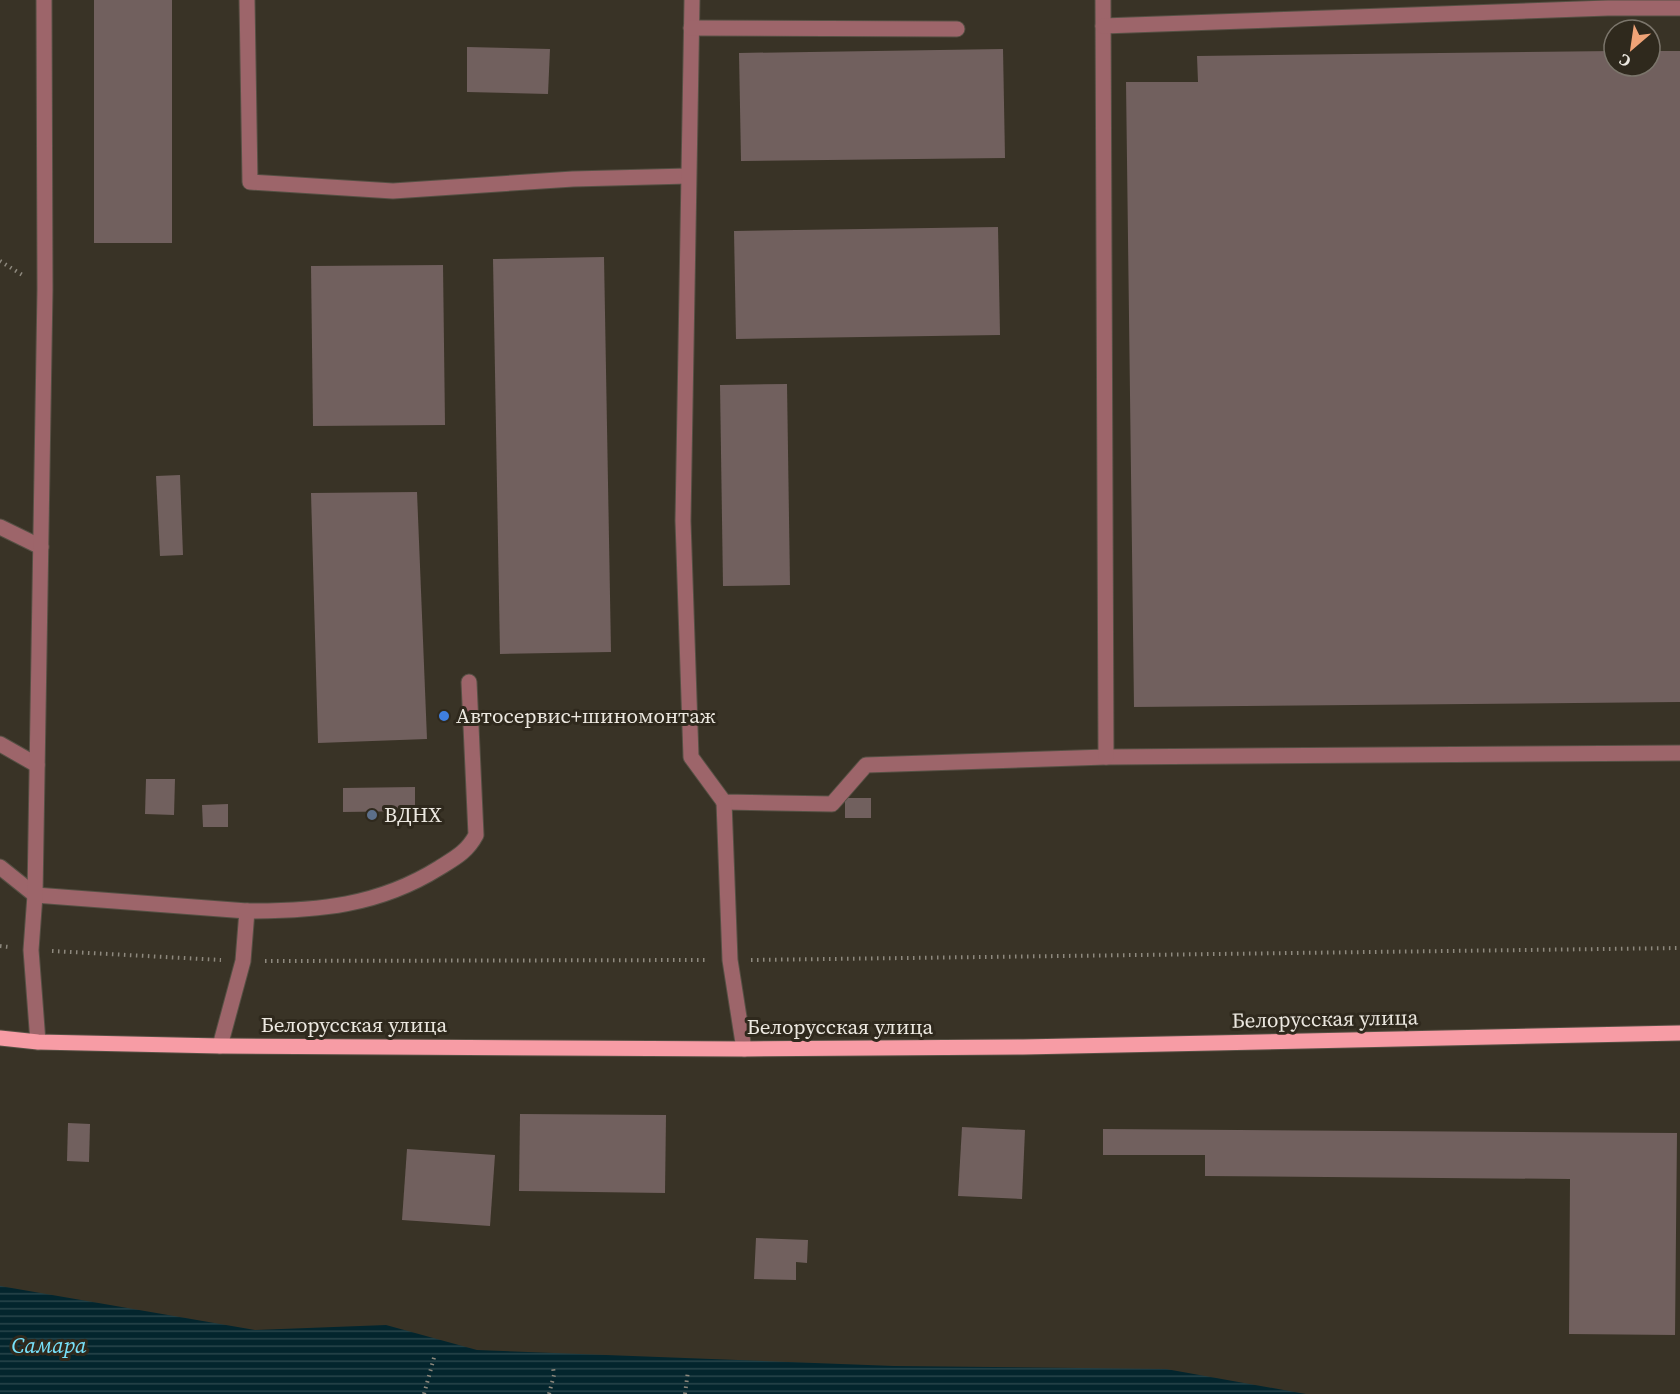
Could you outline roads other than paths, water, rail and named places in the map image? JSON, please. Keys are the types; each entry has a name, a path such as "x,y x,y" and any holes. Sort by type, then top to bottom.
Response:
{"main road":[{"name":"Белорусская улица","path":"0,1038 38,1042 220,1046 744,1048 1023,1047 1680,1033"}],"lane":[{"path":"38,1042 32,950 35,896 45,289 44,0"},
{"path":"247,0 250,182 393,191 573,179 688,176"},
{"path":"692,0 682,521 691,757 724,802 730,960 744,1048"},
{"path":"1103,0 1106,757"},
{"path":"1103,26 1428,7 1680,8"},
{"path":"691,28 957,29"},
{"path":"0,526 40,547"},
{"path":"0,867 35,896 247,910 321,908 358,902 409,887 470,847 476,835 469,682"},
{"path":"0,744 37,765"},
{"path":"724,802 832,804 866,765 1106,757 1680,753"},
{"path":"220,1046 243,961 247,910"}],"water":[{"name":"Самара","path":"0,1286 255,1330 386,1325 477,1350 894,1366 1166,1369 1306,1394 0,1394"}],"place":[{"name":"Автосервис+шиномонтаж","path":"444,716"},
{"name":"ВДНХ","path":"372,815"}]}
